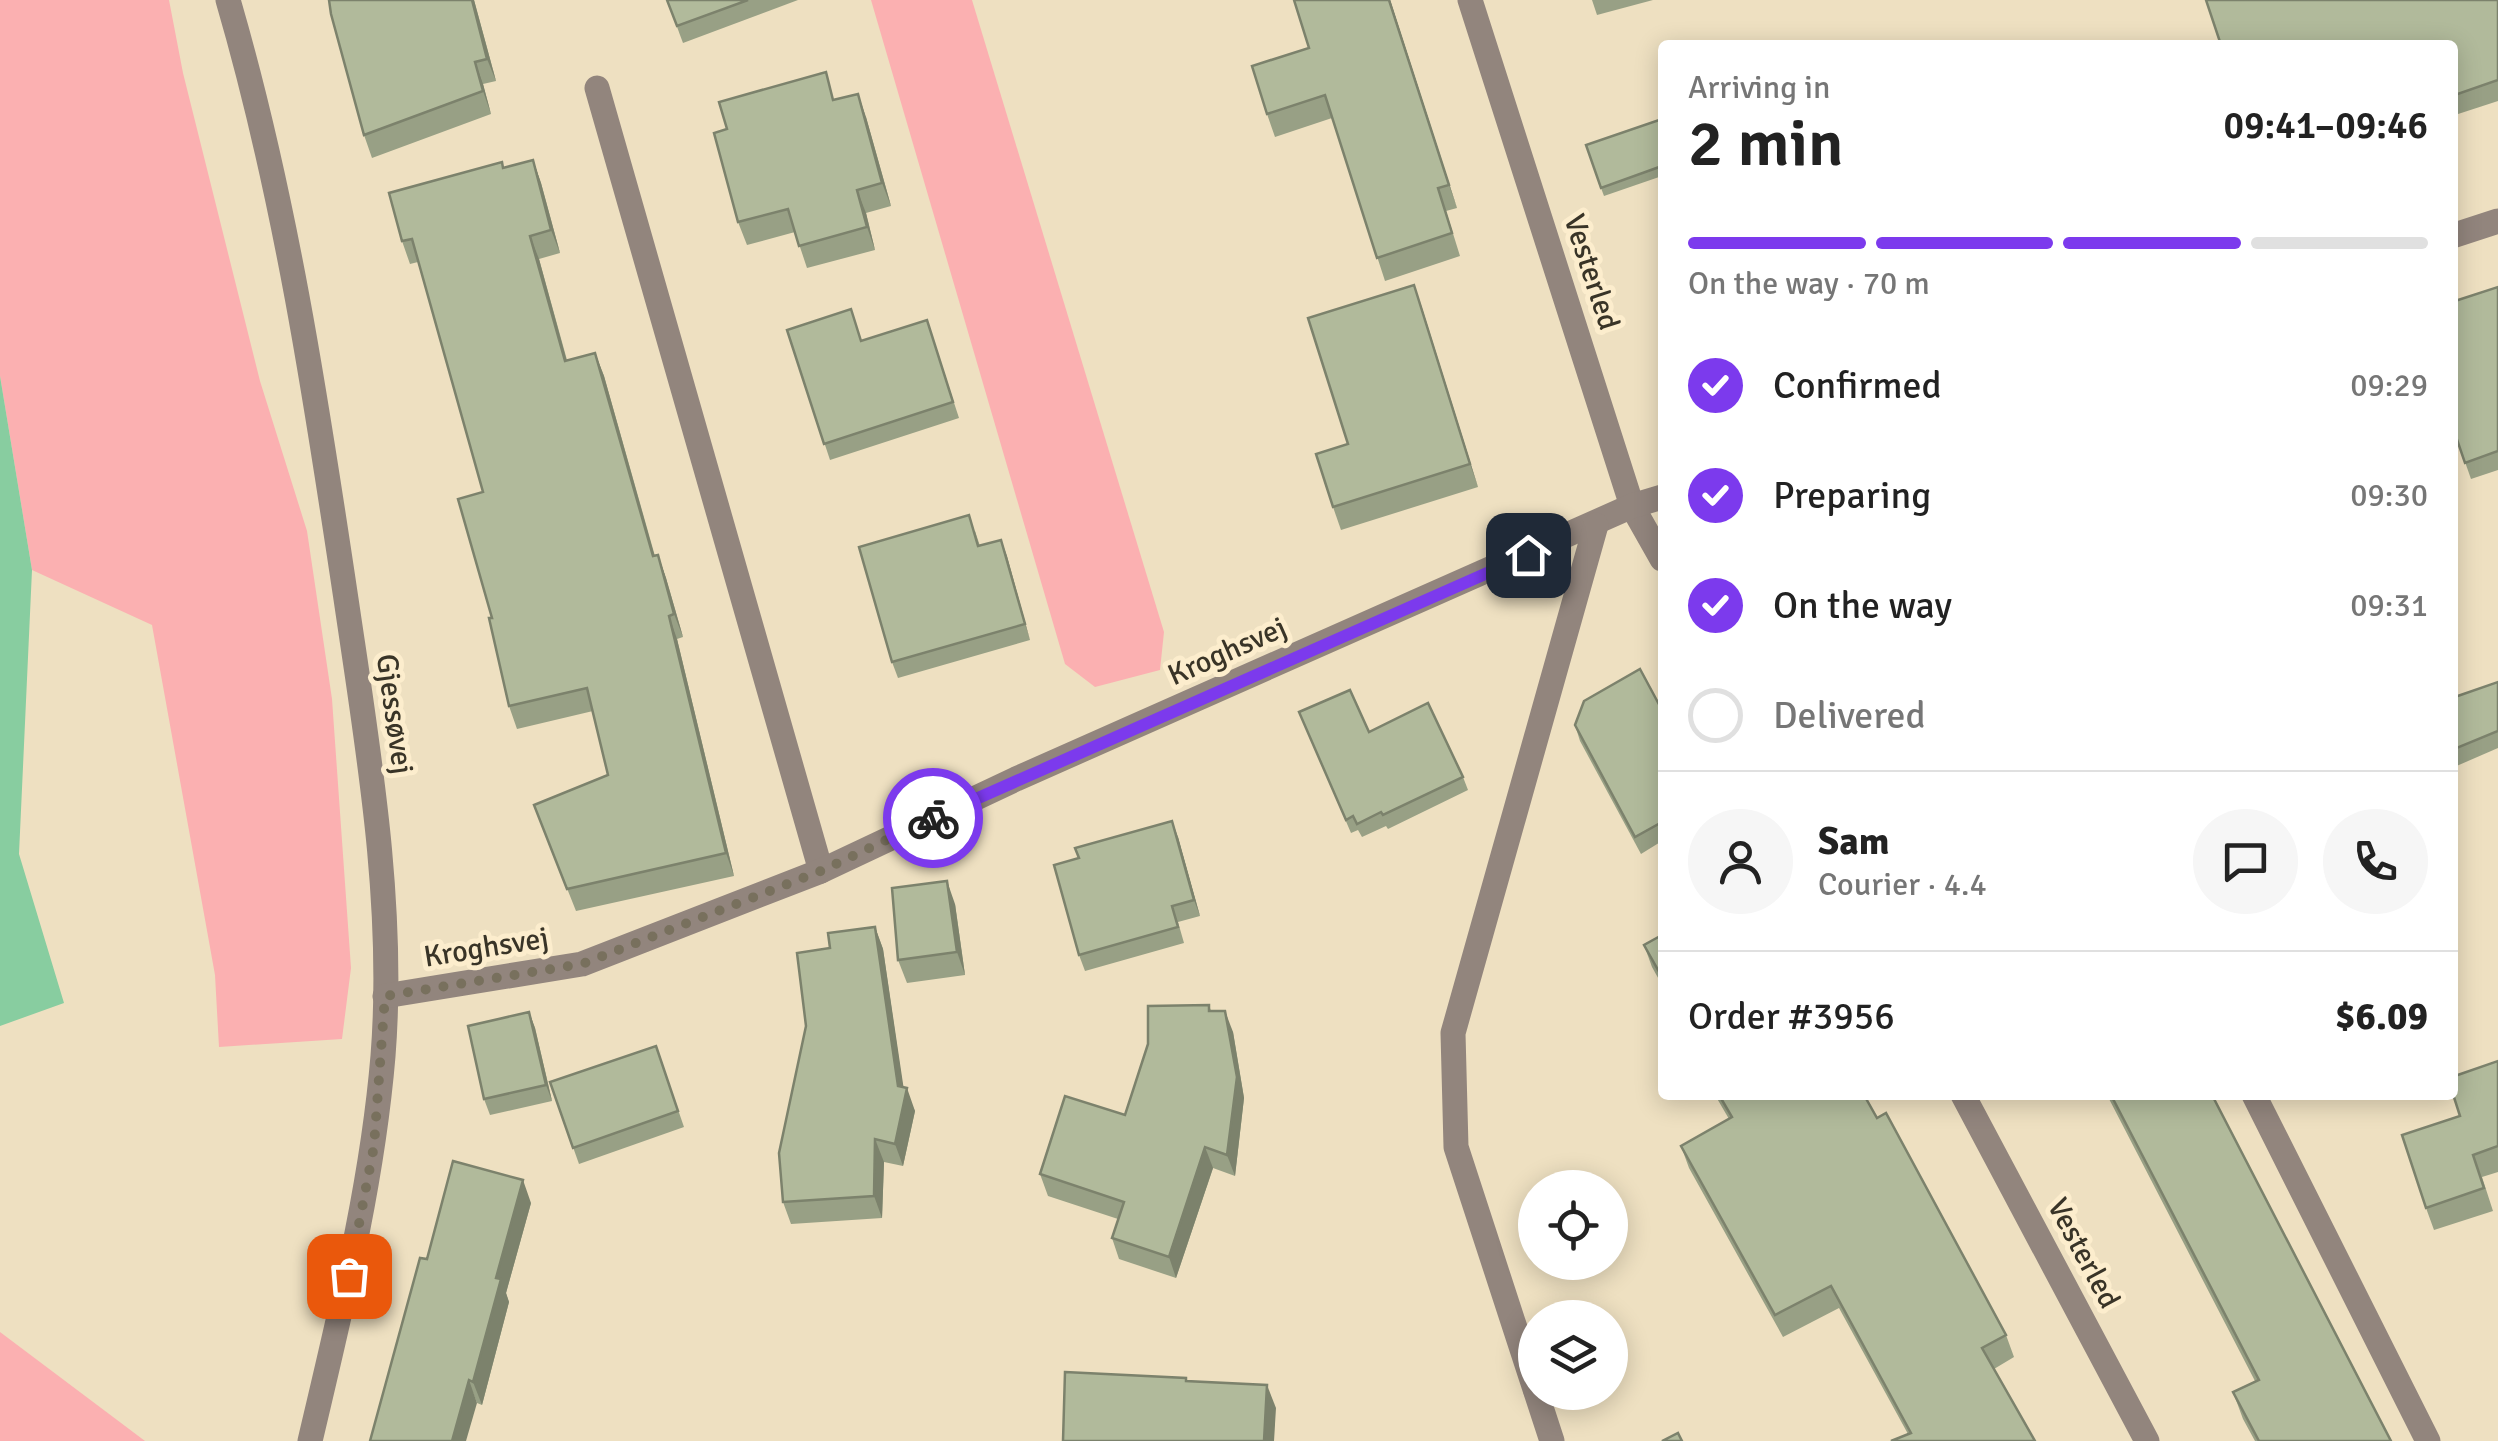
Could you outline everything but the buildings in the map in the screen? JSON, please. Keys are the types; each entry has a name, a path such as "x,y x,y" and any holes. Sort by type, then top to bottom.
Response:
{"street":[{"name":"Gjessøvej","path":"228,0 268,154 325,454 382,871 383,1054 370,1165 357,1244 310,1441"},
{"name":"Vesterled","path":"1470,0 1632,506 1658,552"},
{"path":"597,88 821,871"},
{"path":"2458,234 2498,221"},
{"name":"Kroghsvej","path":"385,996 582,964 821,871 1016,779 1632,506 1658,498"},
{"path":"1518,1336 1456,1147 1454,1033 1596,525"},
{"name":"Vesterled","path":"1967,1100 2147,1441"},
{"path":"2257,1100 2428,1441"},
{"path":"1542,1410 1552,1441"}],"shaded area":[{"path":"0,0 169,0 183,73 260,381 307,531 332,699 351,968 342,1039 219,1047 215,975 152,625 32,570 0,376"},
{"path":"871,0 972,0 1164,632 1160,670 1095,687 1065,664"},
{"path":"0,376 32,570 19,854 64,1003 0,1026"},
{"path":"0,1332 145,1441 0,1441"}],"way so far":[{"path":"349,1276 374,1146 385,996 582,964 821,871 933,818"}],"route":[{"path":"933,818 1528,555"}]}
